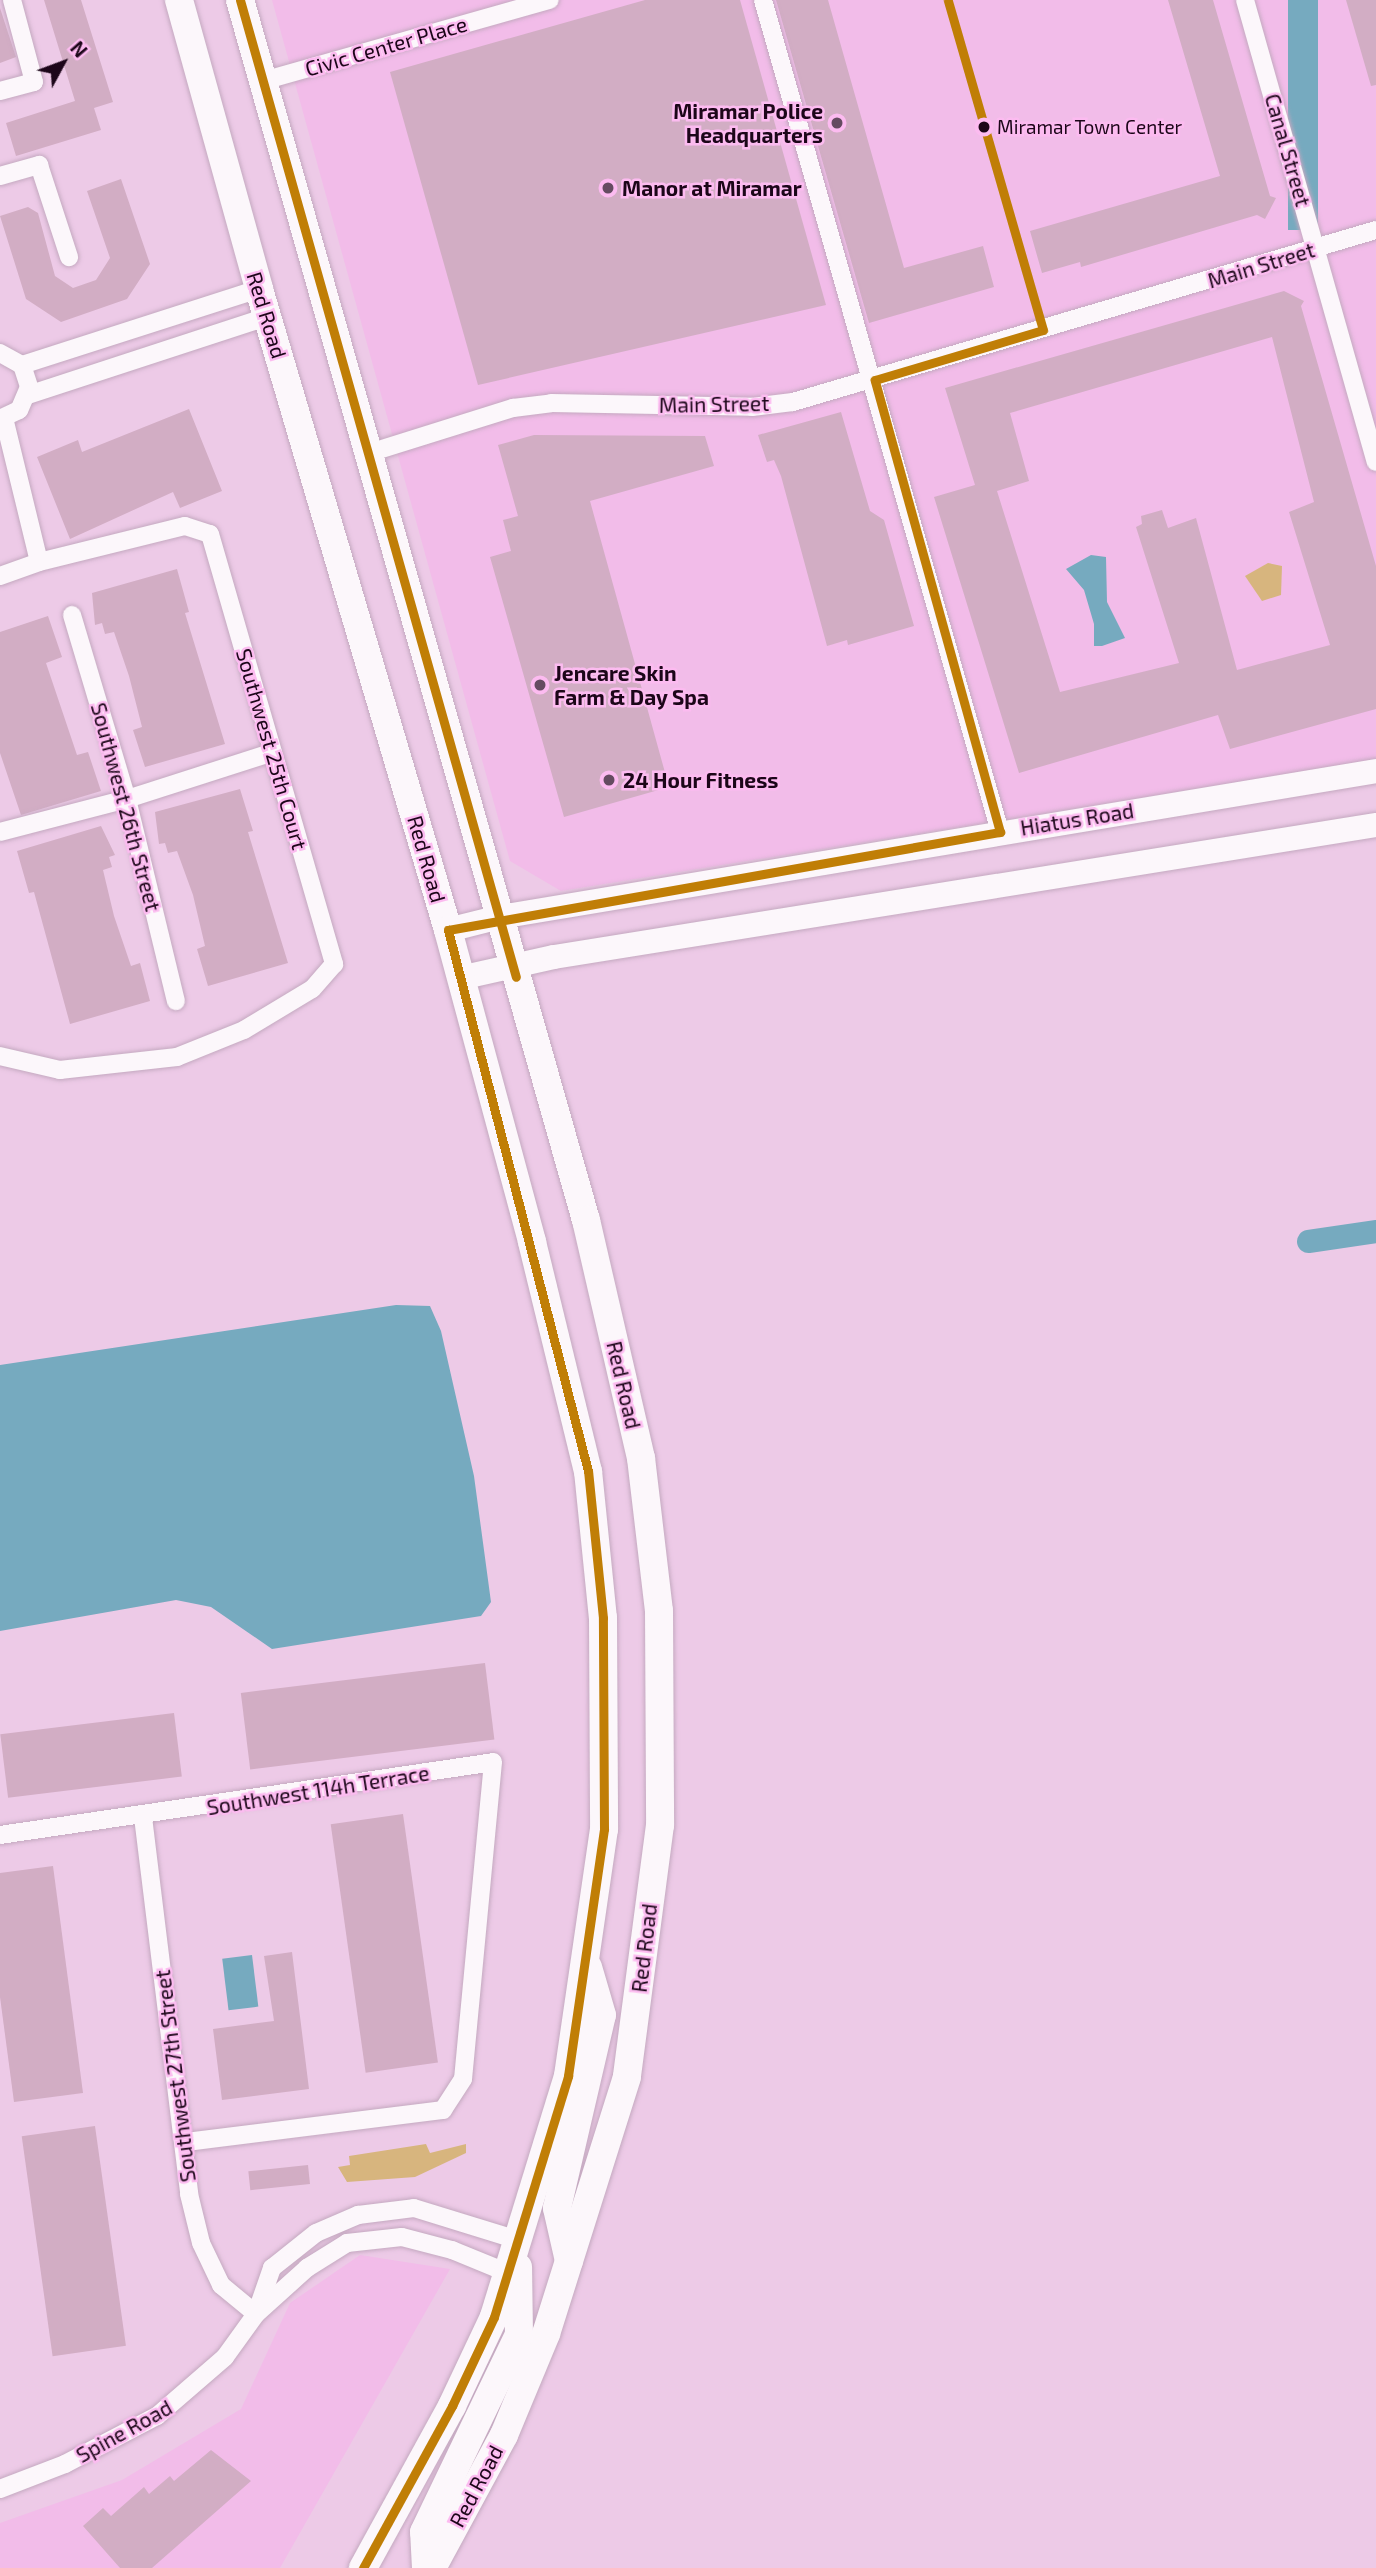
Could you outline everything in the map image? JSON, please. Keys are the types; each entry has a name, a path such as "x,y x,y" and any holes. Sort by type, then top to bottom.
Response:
{"highway":[{"name":"Red Road","path":"179,0 258,289 448,930 588,1471 603,1619 604,1829 568,2076 494,2317 452,2406 363,2568"},
{"name":"Red Road","path":"240,0 586,1220 635,1432 659,1611 660,1825 627,2077 547,2334 503,2435 432,2568"},
{"path":"569,2262 557,2208 602,2015 585,1958"},
{"path":"426,2568 424,2532 519,2335 518,2240"}],"main road":[{"name":"Hiatus Road","path":"448,930 500,917 1376,771"},
{"path":"460,978 513,965 1376,825"}],"street":[{"path":"0,91 34,82 12,0"},
{"name":"Civic Center Place","path":"263,81 550,0"},
{"path":"764,0 875,380 1000,832"},
{"name":"Canal Street","path":"1245,0 1376,462"},
{"path":"0,176 39,165 69,257"},
{"name":"Main Street","path":"369,453 513,408 551,403 752,407 793,402 875,380 1376,230"},
{"path":"22,365 258,289"},
{"path":"28,395 267,317"},
{"path":"0,353 22,365 28,379 28,395 19,410 2,418 39,562 0,576"},
{"name":"Southwest 25th Court","path":"0,1056 60,1070 177,1057 244,1030 312,989 334,964 210,534 185,526 39,562"},
{"name":"Southwest 26th Street","path":"72,615 127,799 176,1001"},
{"path":"0,832 127,799 273,752"},
{"name":"Southwest 114h Terrace","path":"0,1836 142,1817 493,1762 463,2080 443,2110 185,2142"},
{"name":"Southwest 27th Street","path":"142,1817 185,2142 189,2194 201,2243 221,2285 256,2314"},
{"name":"Spine Road","path":"256,2314 272,2268 316,2233 358,2216 414,2208 518,2240"},
{"name":"Spine Road","path":"0,2489 65,2464 157,2416 225,2357 256,2314 326,2254 368,2238 425,2242 508,2273"}],"shaded area":[{"name":"Miramar Town Center","path":"272,0 1376,0 1376,760 561,891 510,861"},
{"path":"1268,563 1282,566 1281,595 1262,601 1245,576"},
{"path":"426,2144 430,2153 466,2144 466,2153 415,2177 347,2182 338,2167 350,2165 349,2156"},
{"path":"360,2255 450,2269 280,2568 0,2568 0,2523 122,2480 241,2409 290,2303"}],"water":[{"path":"1288,0 1318,0 1318,230 1288,230"},
{"path":"1091,555 1106,557 1107,602 1125,638 1102,646 1094,646 1094,624 1084,590 1066,569"},
{"path":"396,1305 430,1306 441,1331 474,1476 491,1602 481,1616 272,1649 211,1607 176,1600 0,1631 0,1365"},
{"path":"252,1955 258,2007 229,2010 222,1959"}],"building":[{"path":"44,0 81,0 113,102 94,108 101,130 16,156 6,123 75,101"},
{"name":"Manor at Miramar","path":"645,0 740,0 826,305 478,385 390,72"},
{"name":"Miramar Police Headquarters","path":"776,0 828,0 904,268 983,246 994,287 869,323"},
{"path":"1168,0 1213,0 1270,196 1276,198 1265,219 1257,215 1081,267 1080,262 1042,273 1030,231 1220,176"},
{"path":"1346,0 1376,0 1376,85 1371,86"},
{"path":"0,8 16,57 0,63"},
{"path":"121,179 150,264 127,299 61,322 26,299 0,216 28,207 38,213 55,276 73,288 96,280 110,258 87,191"},
{"path":"1284,291 1304,301 1301,306 1376,566 1376,709 1230,749 1218,715 1019,773 934,497 975,485 945,388","holes":["1272,337 1314,502 1289,512 1330,645 1237,670 1196,518 1168,528 1162,510 1141,516 1142,524 1136,527 1179,663 1060,692 997,491 1029,481 1010,413"]},
{"path":"189,409 222,491 180,508 173,492 70,539 37,457 78,440 82,452"},
{"path":"841,412 870,511 884,520 914,626 848,645 847,640 827,646 781,476 774,460 767,462 758,435"},
{"path":"534,435 705,436 714,466 590,501 669,787 564,817 490,557 511,551 503,520 518,516 498,445"},
{"path":"177,569 189,612 185,613 225,744 145,767 133,730 142,727 129,676 114,632 105,634 102,623 95,625 92,593"},
{"path":"48,616 62,657 46,663 77,755 88,752 101,791 21,815 0,753 0,632"},
{"path":"240,789 253,831 248,832 288,963 208,986 197,949 205,946 193,895 177,851 168,853 165,843 159,844 155,812"},
{"path":"101,826 115,855 109,857 112,867 103,870 114,916 131,966 140,963 150,1001 70,1024 34,892 29,893 17,851"},
{"path":"485,1663 494,1739 250,1769 241,1693"},
{"path":"174,1713 182,1777 8,1798 0,1734"},
{"path":"403,1814 438,2063 366,2073 331,1824"},
{"path":"53,1866 83,2093 14,2102 0,1997 0,1873"},
{"path":"292,1952 309,2089 222,2100 213,2029 274,2021 264,1956"},
{"path":"95,2126 126,2346 53,2356 22,2136"},
{"path":"308,2165 310,2184 250,2190 248,2171"},
{"path":"211,2450 251,2481 152,2568 120,2568 83,2526 103,2508 111,2516 144,2487 149,2494 170,2476 174,2481"}],"waterway":[{"path":"1308,1241 1376,1231"}],"transit line":[{"path":"240,0 516,977"},
{"path":"363,2568 452,2406 494,2317 568,2076 604,1829 603,1618 588,1471 448,930 1000,832 875,380 1043,330 948,0"}],"place":[{"name":"Miramar Police Headquarters","path":"837,123"},
{"name":"Miramar Town Center","path":"984,127"},
{"name":"Manor at Miramar","path":"608,188"},
{"name":"Jencare Skin Farm & Day Spa","path":"540,685"},
{"name":"24 Hour Fitness","path":"609,780"}]}
